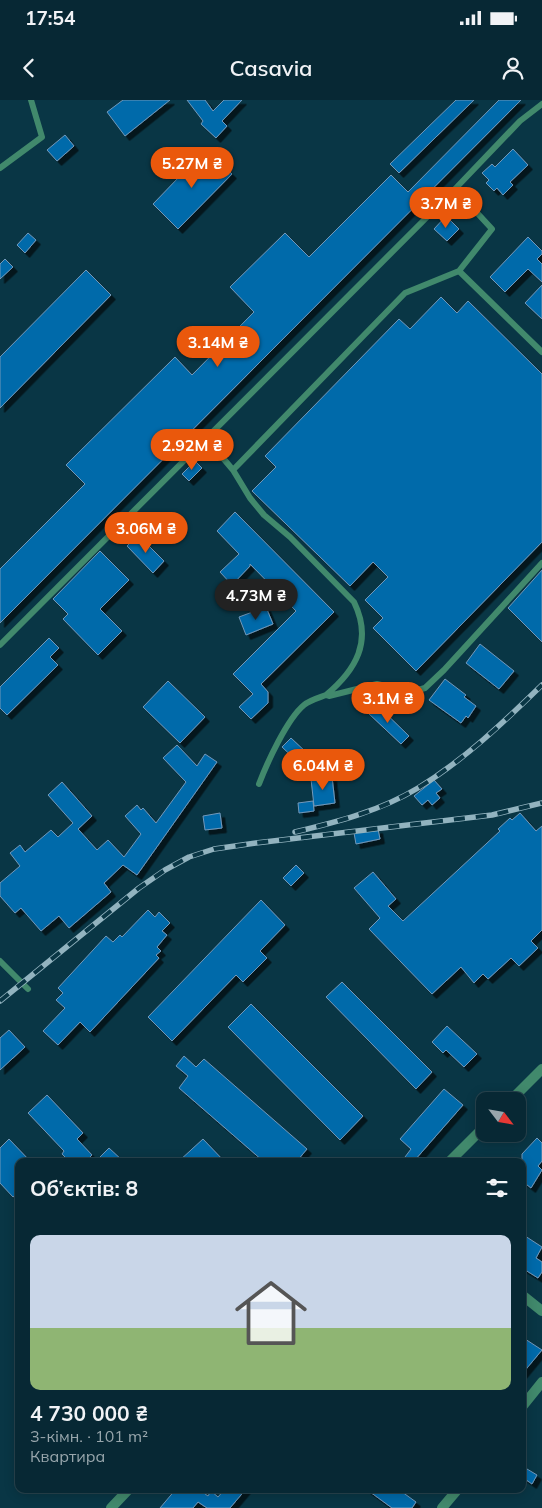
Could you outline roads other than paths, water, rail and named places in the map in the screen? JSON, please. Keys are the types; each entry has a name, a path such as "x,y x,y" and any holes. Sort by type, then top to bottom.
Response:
{"street":[{"path":"519,1092 542,1069"},
{"path":"453,1158 476,1135"},
{"path":"526,1298 542,1311"},
{"path":"526,1402 542,1382"},
{"path":"110,1508 125,1493"},
{"path":"442,1508 455,1493"}],"lane":[{"path":"0,168 42,137 31,100"},
{"path":"0,645 455,189 520,121 542,104"},
{"path":"233,470 405,293 459,271 492,229 455,189"},
{"path":"459,271 542,352"},
{"path":"206,438 233,470 250,498 264,515 290,537 354,602 359,612 363,636 356,660 348,674 326,695 304,705 298,712 268,759 259,784"},
{"path":"326,695 329,696 377,684 411,692 425,688 444,670 542,563"},
{"path":"0,961 28,989"}],"railway":[{"path":"295,832 342,820 373,809 418,788 467,753 498,727 542,685"},
{"path":"0,1001 139,888 165,870 189,857 214,849 256,843 492,815 542,803"}]}
